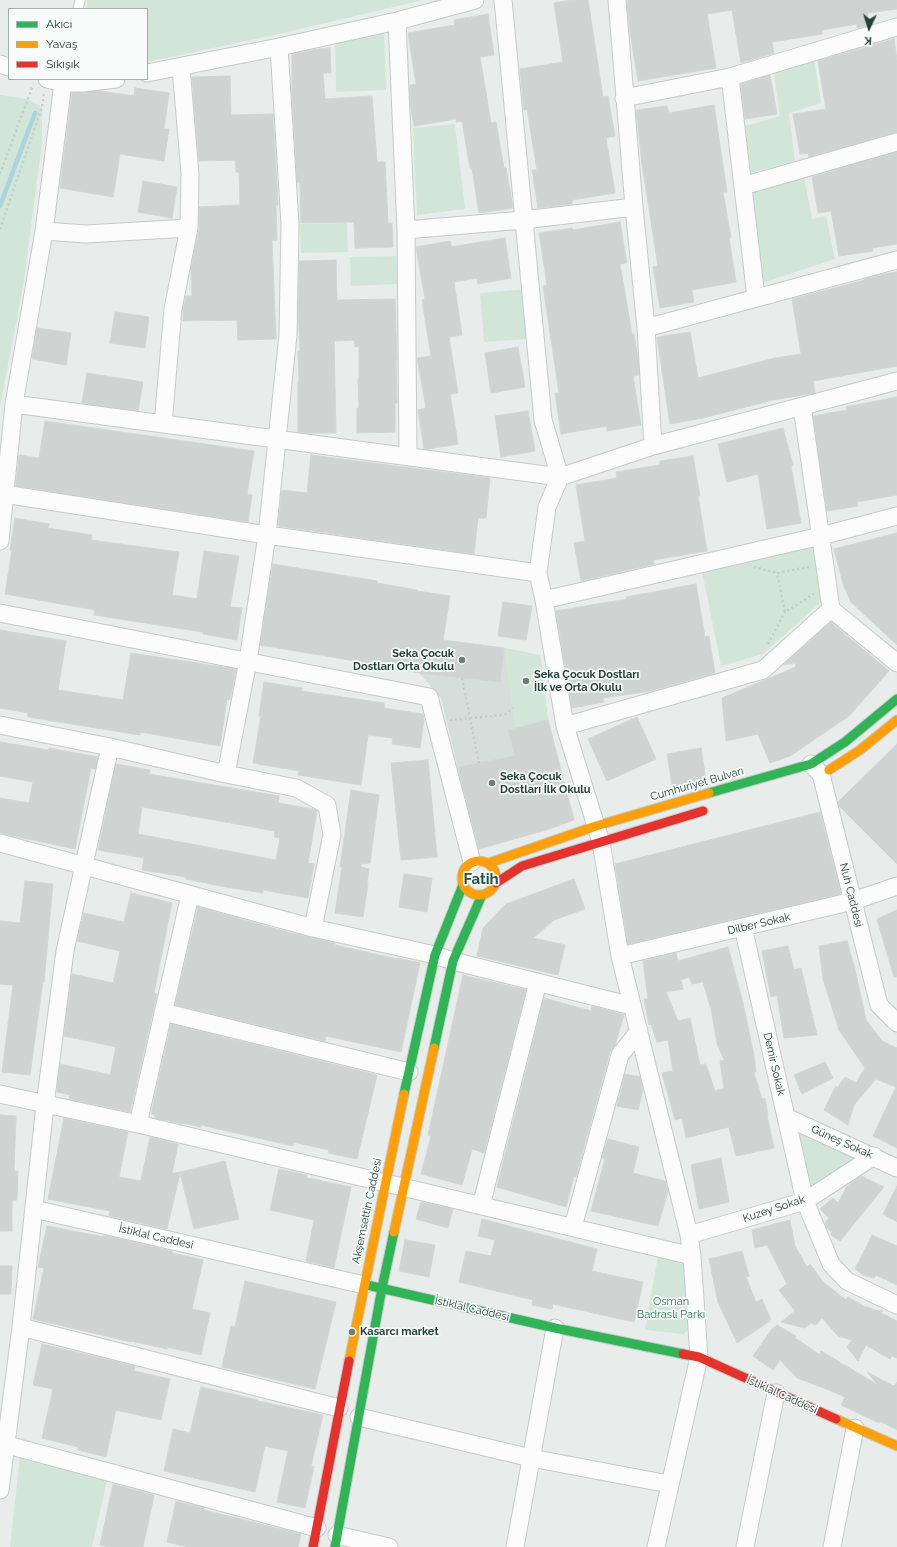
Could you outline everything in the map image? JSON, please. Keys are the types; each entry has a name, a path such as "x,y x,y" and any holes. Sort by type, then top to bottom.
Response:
{"main road":[{"name":"Cumhuriyet Bulvarı","path":"816,772 845,742 897,699"},
{"name":"Cumhuriyet Bulvarı","path":"496,883 522,866 599,834 816,772 860,750 897,720"},
{"name":"Cumhuriyet Bulvarı","path":"480,863 715,807"},
{"path":"480,863 495,872 496,883 491,891 482,895 471,894 466,890 461,880 464,869 480,863"},
{"name":"Akşemsettin Caddesi","path":"313,1547 339,1408 385,1183 435,955 463,885"},
{"path":"336,1541 382,1288 453,961 482,895"},
{"name":"İstiklal Caddesi","path":"364,1285 556,1328 699,1357 776,1393 897,1446"}],"street":[{"path":"148,73 280,47 397,21 475,0"},
{"path":"502,0 543,420 560,477 547,507 538,573 544,600 565,726 599,834 620,956 692,1256 699,1357 669,1484 656,1547"},
{"path":"617,0 624,98 646,328 654,446"},
{"path":"397,21 406,230 408,455"},
{"path":"624,98 730,77 897,27"},
{"path":"226,774 248,661 267,535 288,335 290,224 280,47"},
{"path":"163,424 173,309 189,228 190,174 181,67"},
{"path":"730,77 756,298"},
{"path":"0,541 14,404 44,231 55,82 90,83 110,80"},
{"path":"743,186 897,142"},
{"path":"406,230 523,220 634,207"},
{"path":"44,231 86,234 189,228"},
{"path":"646,328 897,260"},
{"path":"14,404 408,455 560,477 654,446 897,381"},
{"path":"802,406 831,610 897,663"},
{"path":"4,494 267,535 538,573"},
{"path":"544,600 821,536 897,516"},
{"path":"565,726 763,670 831,610"},
{"path":"0,612 429,697 436,724 480,863"},
{"path":"0,725 110,747 226,774 296,788 327,805 332,835 313,928"},
{"path":"0,1490 3,1443 21,1327 45,1105 65,951 110,747"},
{"name":"Nuh Caddesi","path":"816,772 853,902 879,1005 897,1023"},
{"path":"0,843 313,928 435,955 453,961 632,1006"},
{"name":"Dilber Sokak","path":"620,956 853,902 897,886"},
{"path":"138,1124 190,894"},
{"name":"Demir Sokak","path":"743,927 805,1201 831,1264 847,1281 897,1305"},
{"path":"481,1206 538,982"},
{"path":"163,1012 409,1072"},
{"path":"573,1227 620,1055 639,1031"},
{"path":"0,1094 138,1124 692,1256"},
{"name":"Güneş Sokak","path":"786,1117 874,1156 897,1168"},
{"name":"Kuzey Sokak","path":"688,1235 805,1201 874,1156"},
{"name":"İstiklal Caddesi","path":"34,1209 364,1285"},
{"path":"21,1327 339,1408"},
{"path":"515,1547 556,1328"},
{"path":"745,1547 776,1393"},
{"path":"359,1417 531,1458 669,1484"},
{"path":"832,1547 855,1428"},
{"path":"3,1443 317,1528"},
{"path":"336,1541 389,1547"}],"path":[{"path":"0,174 35,80"},
{"path":"0,229 42,107 55,82"},
{"path":"810,574 809,567 777,573 785,612 814,593"},
{"path":"462,678 479,763"},
{"path":"436,724 446,720 504,715 513,708"}],"shaded area":[{"name":"Seka Çocuk Dostları İlk ve Orta Okulu","path":"424,638 504,648 540,655 548,720 508,730 526,799 469,815 441,698 419,673"}],"green space":[{"path":"87,0 423,0 279,34 148,62 148,8 87,8"},
{"path":"384,33 386,90 336,92 335,42"},
{"path":"814,59 821,103 789,113 795,161 751,173 745,126 780,116 774,71"},
{"path":"0,95 28,99 42,107 42,143 23,287 0,407"},
{"path":"455,124 465,209 417,215 413,128"},
{"path":"804,176 812,219 826,216 835,259 762,283 749,191"},
{"path":"347,223 348,252 301,253 300,224"},
{"path":"398,256 399,284 351,286 350,257"},
{"path":"525,289 529,339 484,342 480,293"},
{"path":"815,545 822,601 763,654 721,666 702,571"},
{"name":"Seka Çocuk Dostları İlk ve Orta Okulu","path":"504,648 540,655 548,720 515,728"},
{"path":"786,1117 874,1156 805,1201"},
{"name":"Osman Badraslı Parkı","path":"658,1256 688,1261 694,1326 683,1334 645,1330"},
{"path":"20,1456 107,1481 92,1547 10,1547"}],"building":[{"path":"572,0 588,0 603,97 608,96 615,136 606,138 615,193 572,200 572,204 538,208 532,170 537,170 527,109 524,110 520,69 563,62 554,3"},
{"path":"627,0 897,0 897,9 867,13 869,25 857,28 857,24 822,30 822,34 772,42 774,53 741,63 732,10 707,14 716,68 638,81 630,32"},
{"path":"488,14 494,55 480,57 491,123 496,122 513,208 479,213 472,168 470,168 462,121 456,122 456,119 414,126 410,102 410,85 416,84 408,33 455,25 454,20"},
{"path":"894,39 897,60 897,132 809,157 808,153 800,154 793,114 826,109 818,61"},
{"path":"330,48 331,73 323,73 325,99 372,96 377,162 385,162 388,223 392,223 393,247 355,248 354,222 301,223 300,183 297,183 292,95 292,54"},
{"path":"770,75 777,114 745,119 741,84"},
{"path":"230,76 231,115 273,114 278,205 276,205 277,240 272,240 276,339 238,340 237,320 183,321 183,310 186,296 192,296 191,269 199,230 199,207 240,205 239,172 236,172 235,160 199,161 192,77"},
{"path":"135,88 169,93 164,129 169,129 164,161 120,154 113,197 60,188 72,93 100,91 134,96"},
{"path":"714,105 727,192 723,192 731,238 729,238 736,282 692,290 694,302 660,308 653,267 658,266 642,164 636,110 667,106 669,113"},
{"path":"897,152 897,244 872,248 873,251 839,256 831,211 818,213 812,177"},
{"path":"143,181 177,187 172,218 138,212"},
{"path":"620,222 627,263 620,264 632,334 634,334 638,359 639,375 633,376 641,425 607,431 607,426 561,434 555,393 559,393 543,286 547,285 539,233 572,228 573,230"},
{"path":"505,238 511,278 478,284 477,278 454,282 462,335 449,337 458,393 450,394 458,444 424,449 418,410 426,408 417,358 431,356 422,300 425,299 416,247 450,241 451,247"},
{"path":"336,260 337,300 395,299 397,403 395,403 395,432 357,433 357,408 359,408 359,346 355,347 354,340 334,341 336,433 298,432 298,351 300,351 298,309 299,261"},
{"path":"897,272 897,366 813,381 815,393 773,400 703,418 670,424 657,337 690,332 698,378 775,358 801,354 792,299 865,280 864,279"},
{"path":"115,312 149,317 145,348 110,343"},
{"path":"37,328 71,333 66,365 32,359"},
{"path":"518,347 525,387 491,393 485,353"},
{"path":"87,373 143,382 138,411 82,403"},
{"path":"897,397 897,495 857,502 858,506 827,511 813,416 847,410 846,407"},
{"path":"528,411 535,451 501,457 495,416"},
{"path":"45,421 254,451 247,494 252,495 248,522 16,486 19,455 39,458"},
{"path":"783,428 793,465 791,466 801,523 767,529 758,474 727,482 718,444"},
{"path":"311,455 490,478 486,518 478,518 474,554 278,526 282,490 307,493"},
{"path":"693,456 707,551 653,560 654,564 581,581 574,543 585,541 576,485 617,478 616,472 660,465 660,461"},
{"path":"15,518 49,524 48,528 92,535 91,540 179,552 172,595 197,599 204,551 239,556 230,607 242,608 237,640 203,634 203,632 94,615 95,610 5,594 12,550 10,550"},
{"path":"897,533 897,645 851,602 844,587 834,549"},
{"path":"273,564 377,581 377,583 450,596 443,640 504,648 500,682 419,673 260,645"},
{"path":"696,584 705,637 709,636 715,673 651,691 603,698 604,702 572,708 556,611 627,599 626,597"},
{"path":"503,602 532,606 526,640 498,636"},
{"path":"831,622 889,671 849,716 790,756 770,763 758,734 726,741 722,698 796,667 795,663 783,665"},
{"path":"0,630 66,641 58,690 123,700 131,653 236,669 230,700 227,699 220,746 140,732 140,735 28,717 28,713 0,708"},
{"path":"264,682 302,688 301,691 384,703 384,708 423,714 424,719 420,748 392,744 393,738 368,735 361,785 298,775 299,771 253,763 261,716 259,716"},
{"path":"637,717 656,759 607,781 588,739"},
{"path":"548,720 574,820 546,830 479,849 458,767 515,756 508,730"},
{"path":"0,742 49,750 49,748 98,757 95,769 91,768 75,849 0,833 0,798 29,803 33,782 0,776"},
{"path":"897,744 897,864 839,806 838,802"},
{"path":"701,748 706,781 673,791 667,754"},
{"path":"428,760 437,857 401,860 391,763"},
{"path":"116,764 150,770 149,774 279,796 278,803 317,811 308,863 314,864 308,898 263,890 263,893 226,887 186,879 186,877 142,870 144,858 98,850","holes":["142,807 275,831 274,837 280,838 276,860 138,834"]},
{"path":"351,790 379,795 370,863 361,864 361,867 369,869 363,917 335,913"},
{"path":"820,812 841,894 628,944 615,864"},
{"path":"404,874 432,878 427,912 399,907"},
{"path":"574,879 585,909 554,920 533,938 565,945 558,975 477,956 483,928 506,904"},
{"path":"25,881 53,884 44,982 43,981 30,1075 2,1072 13,985 0,984 0,921 20,923"},
{"path":"131,893 172,903 154,993 157,994 130,1112 69,1099 70,1095 57,1092 60,1064 110,1075 116,1047 64,1036 72,974 113,983 120,951 77,941 84,913 124,922"},
{"path":"198,907 287,932 335,943 335,945 420,963 401,1052 326,1036 325,1041 175,1005"},
{"path":"897,910 897,977 894,977 877,919"},
{"path":"847,941 855,969 866,1020 882,1041 897,1048 897,1148 873,1136 896,1087 876,1079 854,1105 848,1125 824,1110 836,1086 837,1088 845,1077 856,1083 865,1068 839,1030 823,979 819,946"},
{"path":"788,946 794,970 801,968 817,1035 784,1038 777,995 771,997 762,951"},
{"path":"728,947 743,1003 754,1055 756,1072 754,1072 762,1099 765,1098 767,1116 774,1148 736,1156 729,1127 686,1138 682,1118 675,1120 662,1073 673,1071 668,1040 657,1042 651,1024 649,1025 644,999 648,999 643,961 676,953 678,961","holes":["689,977 692,984 703,982 711,1009 717,1043 724,1060 720,1061 724,1088 715,1091 706,1064 700,1065 690,1018 678,1021 666,992 683,989 681,980"]},
{"path":"463,975 526,990 484,1153 472,1149 462,1185 421,1174 431,1136 428,1135"},
{"path":"544,998 591,1011 592,1006 624,1015 615,1045 610,1052 576,1177 574,1176 566,1207 497,1187"},
{"path":"171,1024 377,1075 357,1159 328,1153 329,1150 293,1142 293,1146 201,1125 201,1127 155,1118 155,1115 151,1114"},
{"path":"825,1062 833,1078 802,1094 794,1075"},
{"path":"625,1074 640,1077 643,1089 638,1110 617,1106"},
{"path":"0,1115 16,1116 14,1171 18,1171 17,1200 12,1200 12,1231 0,1231"},
{"path":"64,1118 128,1132 119,1177 141,1181 150,1137 178,1144 172,1174 225,1161 239,1219 194,1229 180,1173 167,1229 109,1216 110,1211 48,1199"},
{"path":"608,1139 639,1147 633,1173 665,1181 668,1191 658,1226 591,1211 605,1159 602,1158"},
{"path":"721,1158 729,1202 699,1209 691,1165"},
{"path":"279,1169 307,1175 307,1178 351,1187 334,1268 306,1261 314,1220 270,1210"},
{"path":"861,1176 884,1187 840,1241 831,1235 832,1232 827,1228 825,1223 829,1218 820,1209 833,1198 838,1203 847,1186"},
{"path":"897,1186 897,1222 883,1214"},
{"path":"421,1202 453,1209 448,1228 416,1219"},
{"path":"482,1219 597,1249 592,1271 643,1282 634,1322 553,1304 552,1309 532,1305 533,1300 459,1282 466,1251 491,1256 495,1240 478,1236"},
{"path":"790,1220 795,1246 807,1267 810,1264 823,1282 846,1300 848,1297 865,1307 883,1311 881,1313 897,1321 897,1358 892,1356 890,1359 866,1345 858,1361 847,1347 852,1340 838,1336 822,1318 816,1325 811,1323 805,1328 781,1322 795,1311 779,1290 787,1284 767,1245 755,1248 752,1230"},
{"path":"47,1226 104,1237 104,1235 203,1260 192,1309 210,1313 201,1355 167,1347 167,1349 131,1342 33,1319 44,1268 38,1267"},
{"path":"872,1235 897,1246 897,1285 876,1275 874,1278 863,1275 855,1269"},
{"path":"405,1240 435,1245 429,1277 399,1271"},
{"path":"742,1251 749,1276 746,1277 756,1302 762,1299 771,1320 767,1319 770,1321 737,1343 718,1302 709,1259"},
{"path":"0,1266 12,1266 11,1294 0,1294"},
{"path":"245,1281 336,1302 315,1389 222,1367 231,1326 235,1327"},
{"path":"777,1325 796,1336 795,1338 820,1355 821,1351 878,1385 867,1372 894,1386 897,1382 897,1430 880,1421 879,1423 841,1405 845,1397 797,1378 780,1360 773,1370 753,1356 772,1329"},
{"path":"42,1344 135,1366 134,1371 170,1379 161,1420 116,1410 106,1457 78,1450 78,1447 42,1438 53,1389 33,1385"},
{"path":"201,1387 323,1415 311,1466 314,1467 305,1508 277,1502 288,1451 265,1446 255,1492 164,1471 173,1429 190,1433"},
{"path":"113,1484 154,1495 143,1547 108,1547 100,1545"},
{"path":"176,1501 204,1508 204,1510 301,1534 298,1547 188,1547 167,1542"}],"waterway":[{"path":"0,206 35,113"}],"traffic: fast":[{"path":"709,793 811,764 845,742 897,699"},
{"path":"404,1094 435,955 463,885"},
{"path":"434,1048 453,961 482,895"},
{"path":"335,1547 382,1288 394,1232"},
{"path":"367,1285 555,1328 683,1354"}],"traffic: slow":[{"path":"829,770 860,750 897,720"},
{"path":"489,863 596,826 709,793"},
{"path":"482,861 489,863 494,868 496,878 494,888 489,893 476,895 469,893 464,888 462,875 464,868 469,863 482,861"},
{"path":"394,1232 434,1048"},
{"path":"349,1361 404,1094"},
{"path":"836,1419 897,1446"}],"traffic: jam":[{"path":"496,883 522,866 703,811"},
{"path":"683,1354 699,1357 836,1419"},
{"path":"313,1547 349,1361"}],"place":[{"name":"Seka Çocuk Dostları Orta Okulu","path":"462,660"},
{"name":"Seka Çocuk Dostları İlk ve Orta Okulu","path":"526,681"},
{"name":"Seka Çocuk Dostları İlk Okulu","path":"492,783"},
{"name":"Kasarcı market","path":"352,1332"}],"district":[{"name":"Fatih","path":"481,879"}]}
